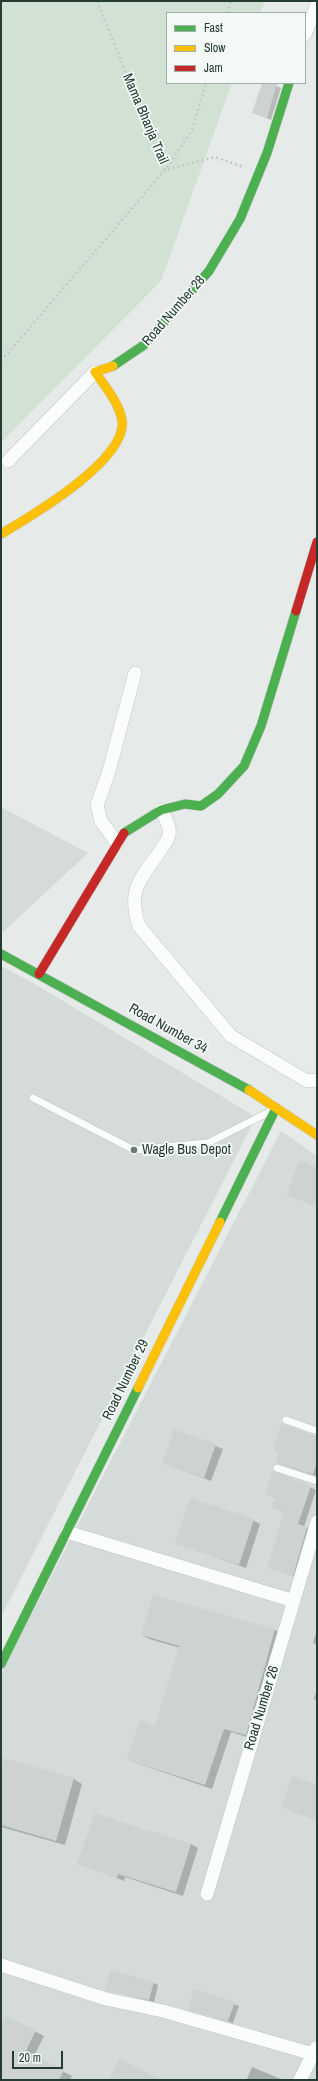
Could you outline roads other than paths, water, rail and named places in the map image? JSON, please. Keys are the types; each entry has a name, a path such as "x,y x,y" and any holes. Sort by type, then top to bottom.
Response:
{"street":[{"path":"306,32 317,5"},
{"name":"Road Number 28","path":"95,372 117,365 144,345 181,305 209,271 240,219 267,153 289,84"},
{"path":"1,534 59,498 109,455 119,439 123,424 110,392 95,372 8,461"},
{"path":"39,974 124,831 161,810 185,804 201,806 218,794 244,766 261,726 317,542"},
{"path":"117,843 101,821 97,805 109,771 135,673"},
{"path":"161,810 169,826 169,836 141,878 134,893 134,910 139,926 231,1036 307,1081 317,1080"},
{"name":"Road Number 34","path":"1,954 240,1084 317,1136"},
{"name":"Road Number 29","path":"1,1664 276,1108"},
{"name":"Road Number 26","path":"206,1894 317,1522"},
{"path":"67,1532 294,1601"},
{"path":"1,1965 106,1999 163,2011 315,2050 300,2080"}],"lane":[{"path":"33,1098 134,1150 208,1143 276,1108"},
{"path":"286,1420 317,1431"},
{"path":"277,1468 317,1481"}],"place":[{"name":"Wagle Bus Depot","path":"134,1150"}]}
